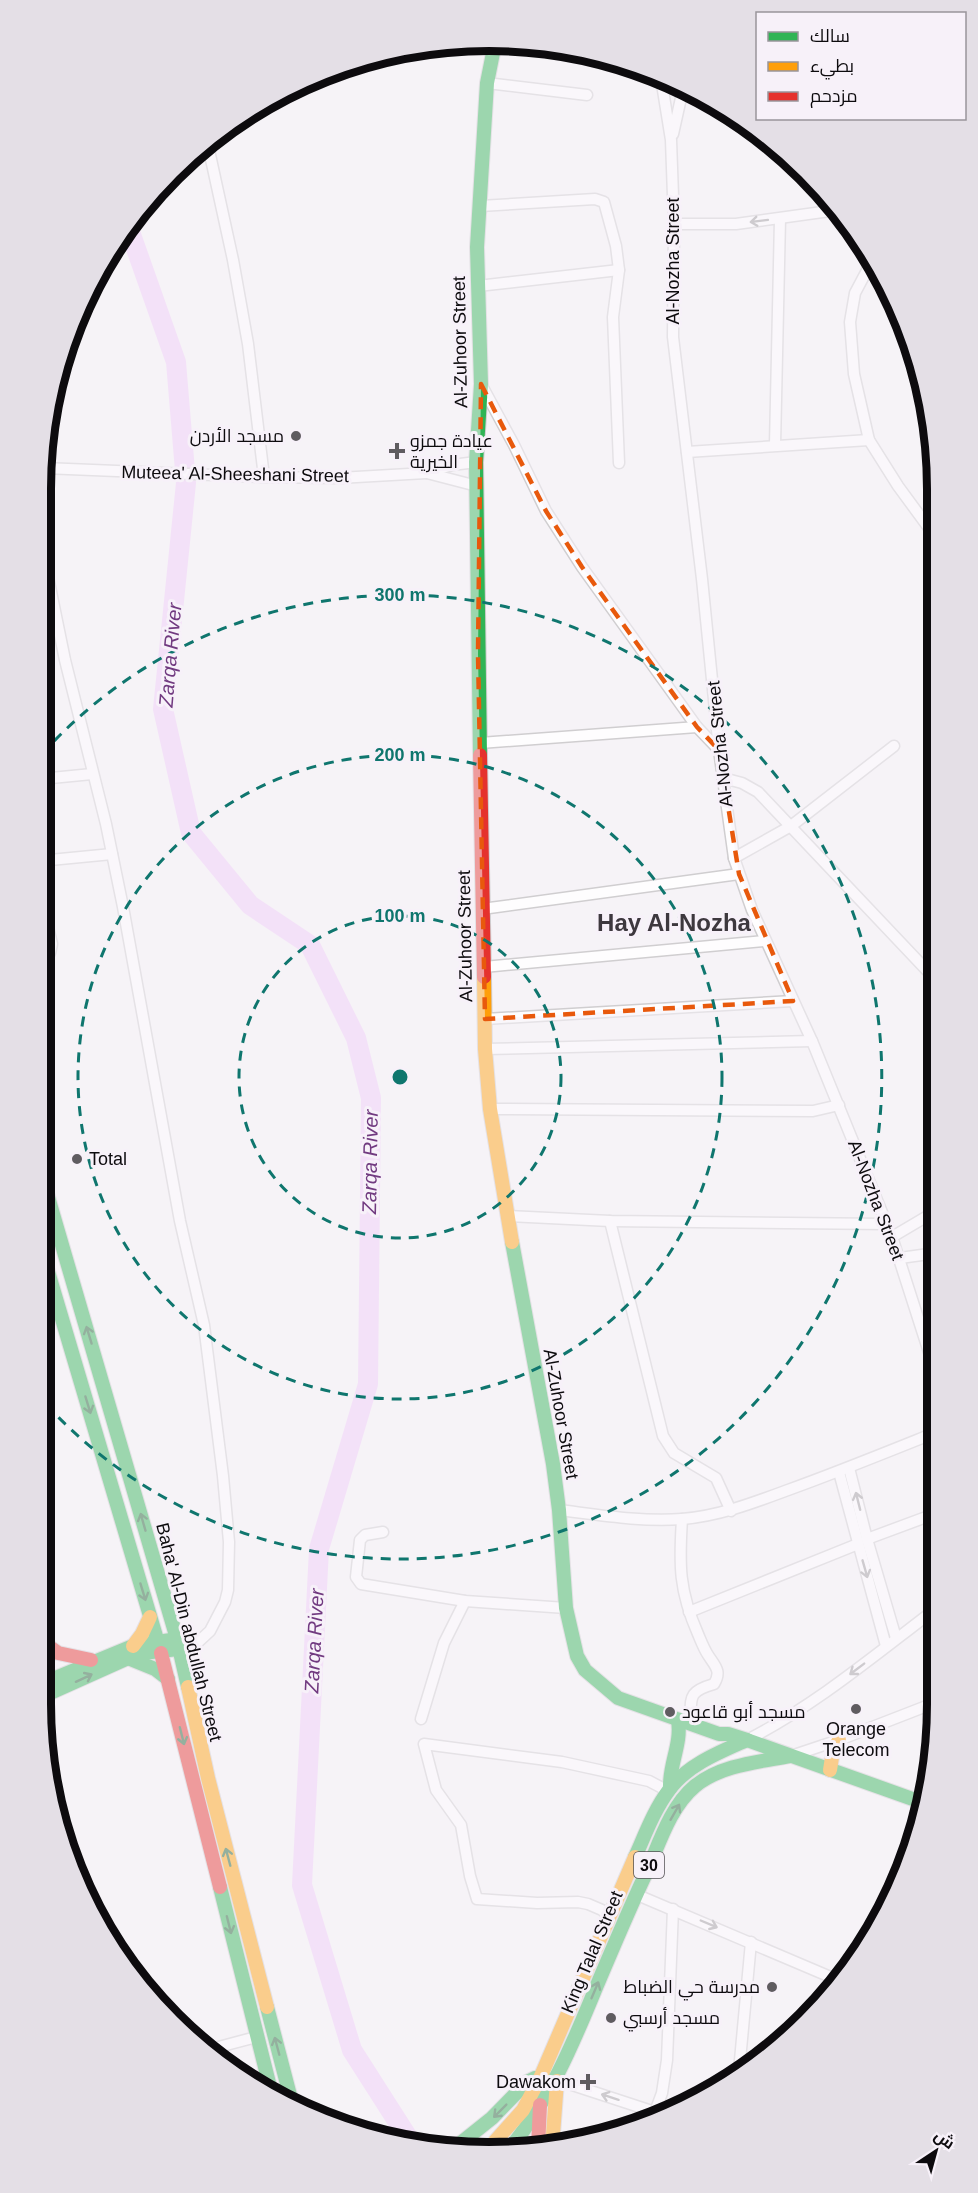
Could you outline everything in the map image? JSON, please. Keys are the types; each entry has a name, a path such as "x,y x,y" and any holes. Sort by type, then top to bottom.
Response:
{"main road":[{"name":"Al-Zuhoor Street","path":"493,51 487,83 477,248 481,384 477,486 482,909 485,1048 490,1109 507,1216 551,1454 559,1510 567,1608 577,1656 590,1675 618,1698 719,1734 728,1734 742,1743"},
{"name":"Baha' Al-Din abdullah Street","path":"51,1211 178,1644 208,1778 290,2094"},
{"name":"Baha' Al-Din abdullah Street","path":"51,1285 159,1646 268,2082"},
{"path":"51,1692 130,1652 150,1617"},
{"path":"51,1679 93,1661 178,1644"},
{"path":"51,1650 61,1655 93,1661"},
{"path":"130,1652 168,1679"},
{"path":"669,1790 670,1775 684,1722"},
{"path":"830,1770 833,1751 839,1740"},
{"path":"742,1743 791,1756 916,1800"},
{"path":"742,1743 771,1760 913,1811"},
{"name":"King Talal Street","path":"541,2076 658,1807 669,1790 706,1760 742,1743"},
{"name":"King Talal Street","path":"557,2080 635,1894 671,1820 693,1787 710,1775 721,1771 791,1756"},
{"path":"538,2139 541,2076"},
{"path":"463,2141 492,2118 527,2082 541,2076 557,2080 553,2137"},
{"name":"30","path":"495,2142 523,2110 541,2076"},
{"name":"30","path":"516,2141 540,2110 557,2080"}],"street":[{"path":"487,83 587,94"},
{"name":"Al-Nozha Street","path":"662,86 671,140 674,224 673,338 719,750 734,858 765,941 812,1041 900,1258 927,1345"},
{"path":"671,140 682,95"},
{"path":"209,152 244,323 264,477"},
{"path":"480,206 602,200 606,207 620,270 613,317 619,463"},
{"path":"674,224 736,224 827,212"},
{"path":"775,445 780,219"},
{"path":"868,269 855,293 850,322 854,374 869,440 898,486 927,525"},
{"path":"478,286 620,270"},
{"path":"481,384 552,520 582,567 697,728 719,750"},
{"path":"687,452 869,440"},
{"name":"Muteea' Al-Sheeshani Street","path":"52,468 252,477 339,477 426,472 452,465 477,462"},
{"name":"Muteea' Al-Sheeshani Street","path":"426,472 477,486"},
{"path":"51,592 65,660 112,854 136,971 180,1221 204,1325 228,1531 228,1590 225,1602 210,1631 196,1644 178,1644"},
{"path":"480,743 697,728"},
{"path":"734,858 790,826 894,746"},
{"path":"51,777 92,774"},
{"path":"723,778 736,780 750,787 927,971"},
{"path":"51,860 112,854"},
{"path":"482,909 739,874"},
{"path":"484,967 765,941"},
{"path":"485,1018 793,1001"},
{"path":"485,1048 812,1041"},
{"path":"490,1109 813,1111 839,1105"},
{"path":"507,1216 610,1221 886,1224"},
{"path":"892,1238 927,1217"},
{"path":"610,1221 663,1436 674,1453 716,1478 731,1511"},
{"path":"900,1258 927,1254"},
{"path":"559,1510 640,1519 682,1519 731,1511 844,1470 927,1436"},
{"path":"844,1470 886,1646"},
{"path":"689,1612 927,1517"},
{"path":"682,1519 680,1567 683,1593 706,1652 717,1666 718,1672 714,1684 698,1690 692,1697 684,1722"},
{"path":"383,1532 365,1535 360,1540 357,1581 465,1601 567,1608"},
{"path":"862,1541 896,1638"},
{"path":"421,1719 444,1643 465,1601"},
{"path":"742,1743 778,1724 821,1696 927,1615"},
{"path":"791,1756 927,1706"},
{"path":"609,1917 595,1907 578,1902 537,1903 477,1899 470,1876 461,1825 436,1790 424,1744 582,1766 649,1781 669,1790"},
{"path":"635,1894 831,1977"},
{"path":"659,2108 667,2060 673,1909"},
{"path":"740,2062 751,1942"},
{"path":"217,2047 256,2037"},
{"path":"557,2080 647,2113"}],"highlighted area":[{"path":"481,384 546,511 582,567 697,727 719,750 739,874 793,1001 485,1019 478,654"}],"waterway":[{"name":"Zarqa River","path":"132,237 176,362 186,483 163,709 191,833 250,905 310,945 356,1038 371,1098 368,1384 319,1549 302,1885 352,2050 406,2134"}],"traffic: fast":[{"path":"480,755 476,462 481,384 477,247 487,83 493,51"},
{"path":"51,1207 177,1639 188,1687"},
{"path":"512,1242 553,1464 559,1510 566,1608 577,1656 585,1670 618,1698 719,1734 728,1734 747,1740"},
{"path":"51,1282 161,1653"},
{"path":"51,1680 133,1646 177,1639"},
{"path":"51,1693 128,1658 143,1653 178,1649"},
{"path":"128,1658 155,1669 168,1679"},
{"path":"670,1788 679,1729 678,1720"},
{"path":"635,1857 659,1806 676,1781 694,1766 747,1740 916,1800"},
{"path":"516,2141 537,2111 559,2072 662,1836 679,1803 695,1786 716,1773 740,1765 790,1756"},
{"path":"220,1887 269,2082"},
{"path":"267,2007 290,2094"},
{"path":"463,2141 492,2118 527,2082 544,2077"}],"traffic: slow":[{"path":"484,977 485,1049 490,1109 512,1242"},
{"path":"133,1646 150,1617"},
{"path":"188,1687 208,1778 267,2007"},
{"path":"830,1770 833,1751 839,1740"},
{"path":"495,2142 523,2110 541,2076 635,1857"},
{"path":"553,2137 557,2081"}],"traffic: jam":[{"path":"480,755 484,977"},
{"path":"51,1648 58,1653 91,1660"},
{"path":"161,1653 220,1887"},
{"path":"538,2139 540,2105"}],"place":[{"name":"مسجد الأردن","path":"296,436"},
{"name":"عيادة جمزو الخيرية","path":"397,451"},
{"name":"Total","path":"77,1159"},
{"name":"Orange Telecom","path":"856,1709"},
{"name":"مسجد أبو قاعود","path":"670,1712"},
{"name":"مدرسة حي الضباط","path":"772,1987"},
{"name":"مسجد أرسبي","path":"611,2018"},
{"name":"Dawakom","path":"588,2082"}],"district":[{"name":"Hay Al-Nozha","path":"674,922"}]}
